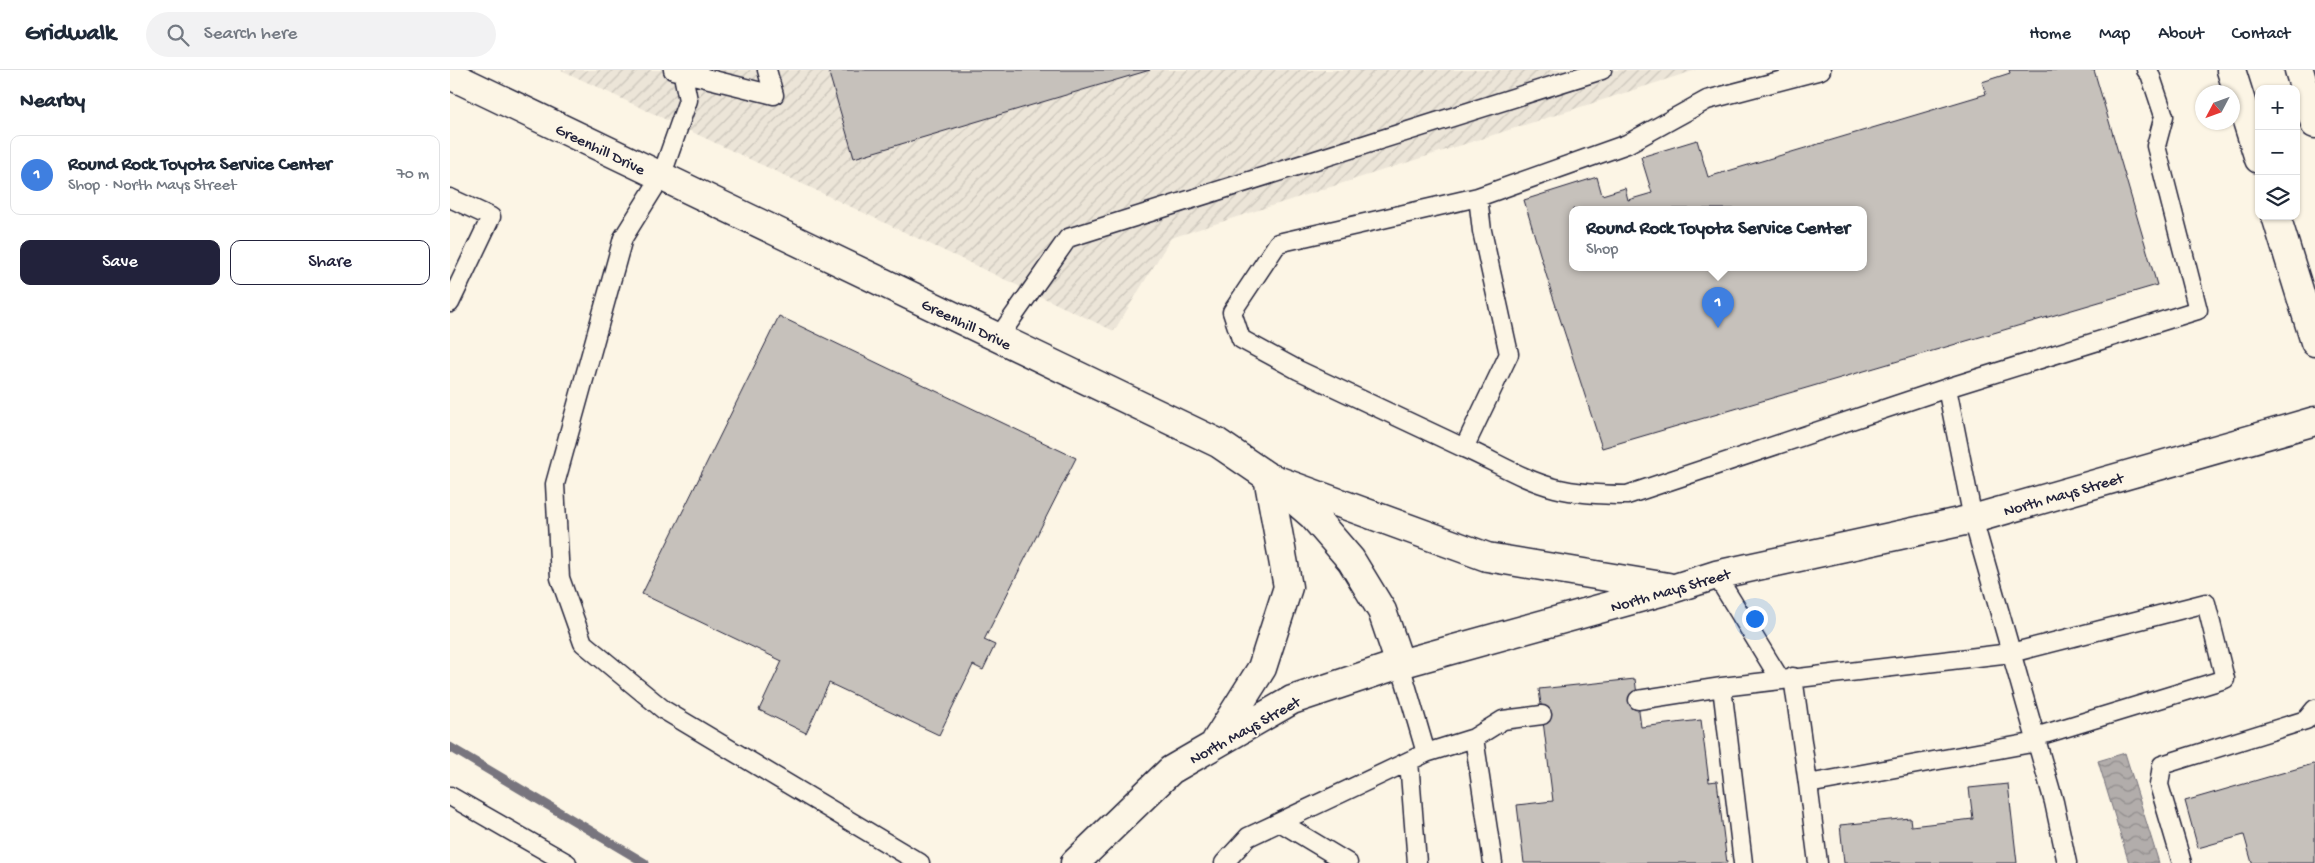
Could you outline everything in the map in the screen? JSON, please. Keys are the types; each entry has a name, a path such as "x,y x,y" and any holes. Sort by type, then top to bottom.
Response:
{"main road":[{"path":"2231,70 2255,146"},
{"path":"2299,70 2315,124"},
{"name":"Greenhill Drive","path":"450,75 1218,443 1268,477 1313,516 1351,560 1382,611 1400,664"},
{"path":"2277,220 2315,342"},
{"name":"North Mays Street","path":"1075,863 1171,770 1292,700 1400,664 1716,575 1973,519 2315,420"},
{"path":"1268,477 1487,557 1675,588"},
{"path":"1214,744 1262,668 1288,587 1268,477"}],"lane":[{"path":"679,71 774,95 767,70"},
{"path":"998,338 1068,238 1602,70"},
{"path":"1821,70 1707,100 1627,144 1478,197 1278,243 1232,312 1241,339 1298,370 1554,488 1592,495 1627,495 1947,388 2198,310 2156,146 2164,116 2150,74 2146,70"},
{"path":"679,71 688,100 661,177 623,238 555,484 560,578 583,643 664,710 920,863"},
{"path":"1464,448 1509,354 1482,231 1478,197"},
{"path":"450,198 491,217 450,302"},
{"path":"1947,388 1973,519 2054,802 2067,863"},
{"path":"1716,575 1786,678 1808,784 1818,863"},
{"path":"1638,700 1786,678 2011,653 2206,603 2225,679 2036,740 1808,784"},
{"path":"1400,664 1426,752"},
{"path":"1722,687 1743,863"},
{"path":"2182,863 2159,785 2162,765 2306,720 2315,711"},
{"path":"1224,863 1248,837 1426,752 1474,738 1503,720 1542,715"},
{"path":"1474,738 1493,863"},
{"path":"1409,761 1417,863"},
{"path":"450,796 541,857 568,863"},
{"path":"1280,822 1348,863"}],"shaded area":[{"path":"561,70 1696,70 1171,238 1114,331"}],"water":[{"path":"2125,753 2159,863 2129,863 2098,761"}],"building":[{"path":"828,70 1150,70 854,158"},
{"path":"2009,70 2094,70 2157,285 1602,448 1551,291 1524,200 1597,177 1602,195 1625,188 1628,200 1652,193 1641,157 1697,140 1708,177 1986,94 1982,82 2010,73"},
{"path":"779,316 1076,458 984,640 995,645 983,670 973,665 939,735 829,683 806,733 759,710 782,661 642,594"},
{"path":"1635,679 1641,727 1701,720 1709,782 1717,781 1727,863 1524,863 1517,805 1553,801 1539,689"},
{"path":"2315,765 2315,863 2252,863 2244,835 2198,848 2185,801"},
{"path":"2008,784 2017,863 1844,863 1840,825 1910,818 1911,826 1973,819 1969,788"}],"waterway":[{"path":"450,747 645,863"}],"place":[{"name":"Round Rock Toyota Service Center","path":"1718,328"}]}
